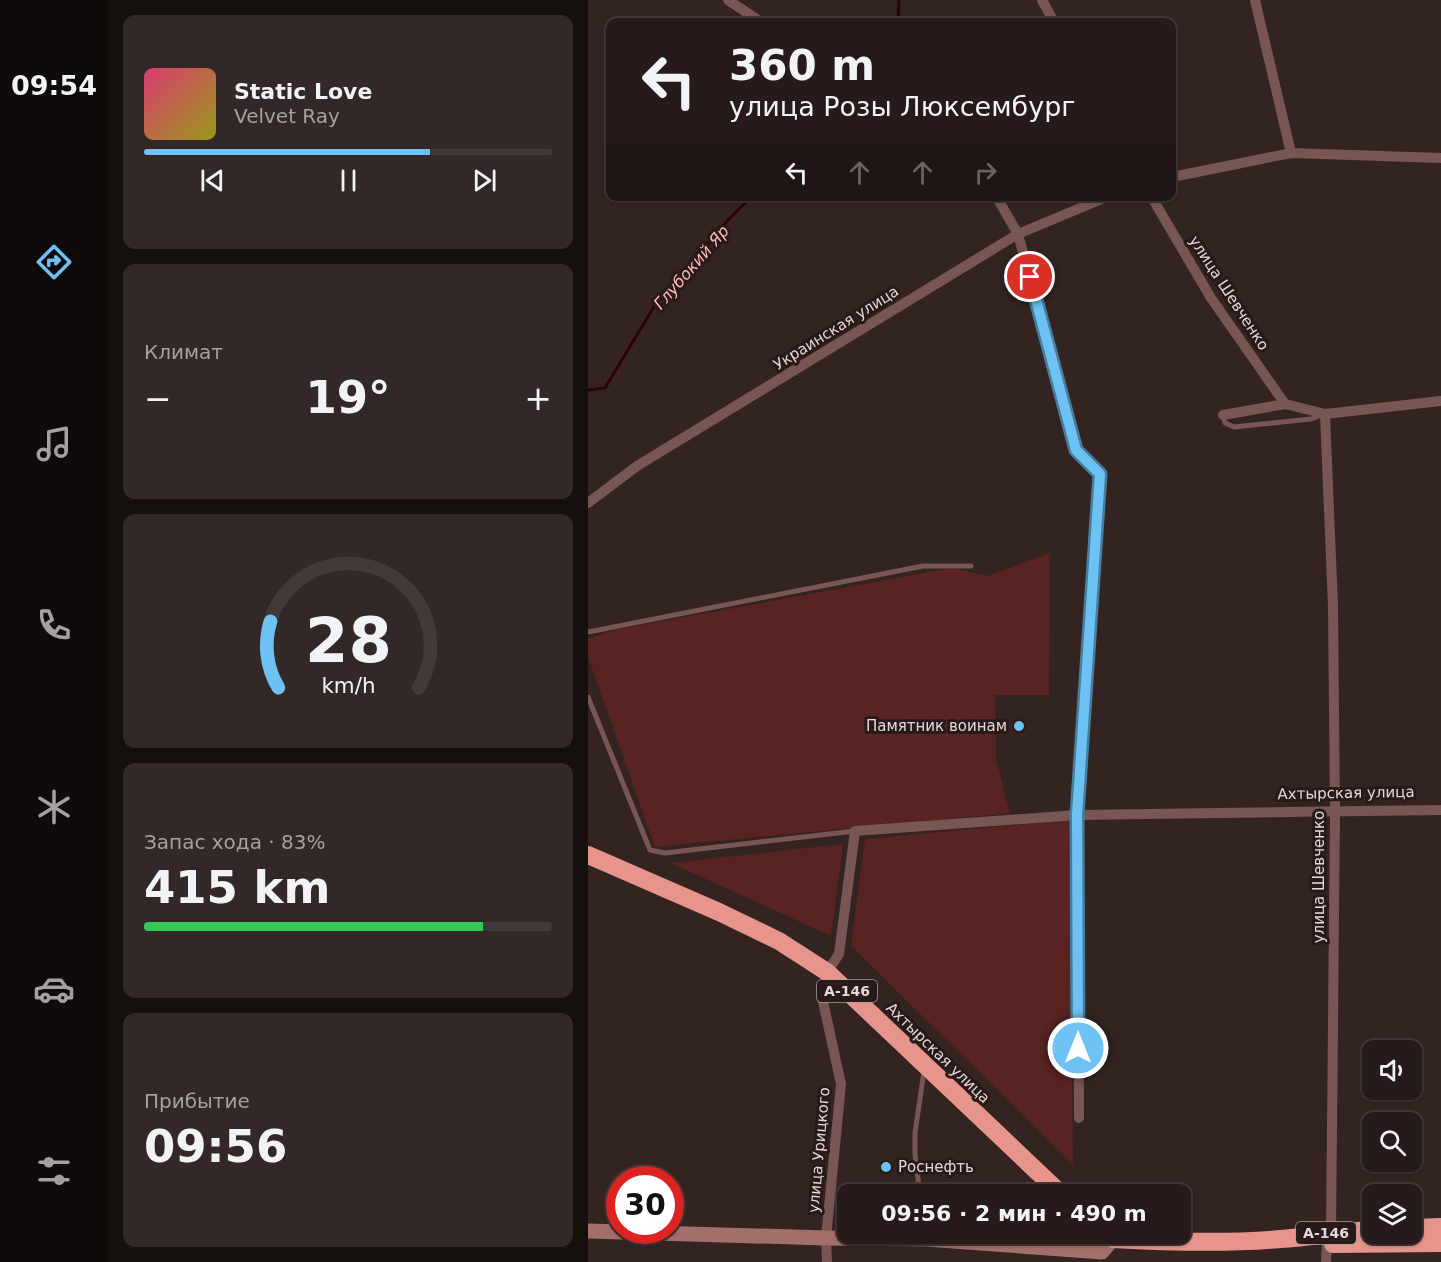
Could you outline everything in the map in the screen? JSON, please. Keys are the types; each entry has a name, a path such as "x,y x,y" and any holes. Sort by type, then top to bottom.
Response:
{"highway":[{"name":"Ахтырская улица","path":"588,855 719,912 779,941 827,972 1050,1184"},
{"path":"1422,1228 1441,1227"},
{"name":"А-146","path":"1328,1246 1362,1234"},
{"name":"А-146","path":"1106,1246 1281,1239 1328,1246 1441,1243"}],"street":[{"path":"728,0 755,18"},
{"path":"1042,0 1052,18"},
{"path":"1255,0 1291,153"},
{"path":"1176,176 1291,153 1441,158"},
{"path":"999,201 1018,234 1076,450 1100,474 1077,815 1079,1118"},
{"name":"Украинская улица","path":"588,502 637,466 1018,234 1097,201"},
{"name":"улица Шевченко","path":"1154,201 1211,298 1285,404"},
{"path":"1223,416 1285,404 1325,414 1441,401"},
{"name":"улица Шевченко","path":"1325,414 1333,606 1335,812 1328,1246"},
{"name":"Ахтырская улица","path":"855,831 1077,815 1441,810"},
{"name":"улица Урицкого","path":"827,1262 826,1238 841,1084 822,997 827,972 839,954 855,831"},
{"path":"588,1231 837,1238"},
{"path":"1070,1244 1106,1246"}],"lane":[{"path":"1223,416 1225,423 1233,428 1311,419 1325,414"},
{"path":"588,632 923,566 972,566"},
{"path":"588,697 650,849 665,853 855,831"},
{"path":"920,1184 915,1154 915,1133 925,1063"}],"shaded area":[{"path":"1050,553 1049,695 995,695 996,758 1010,813 655,847 588,657 588,639 614,630 952,568 988,576"},
{"path":"1069,820 1073,1164 851,946 865,839"},
{"path":"843,844 831,936 671,863"}],"waterway":[{"name":"Глубокий Яр","path":"898,18 899,0"},
{"name":"Глубокий Яр","path":"588,390 605,388 658,300 747,201"}],"place":[{"name":"Памятник воинам","path":"1019,726"},
{"name":"Роснефть","path":"886,1167"}],"route":[{"path":"1030,277 1076,450 1100,474 1077,815 1078,1048"}]}
